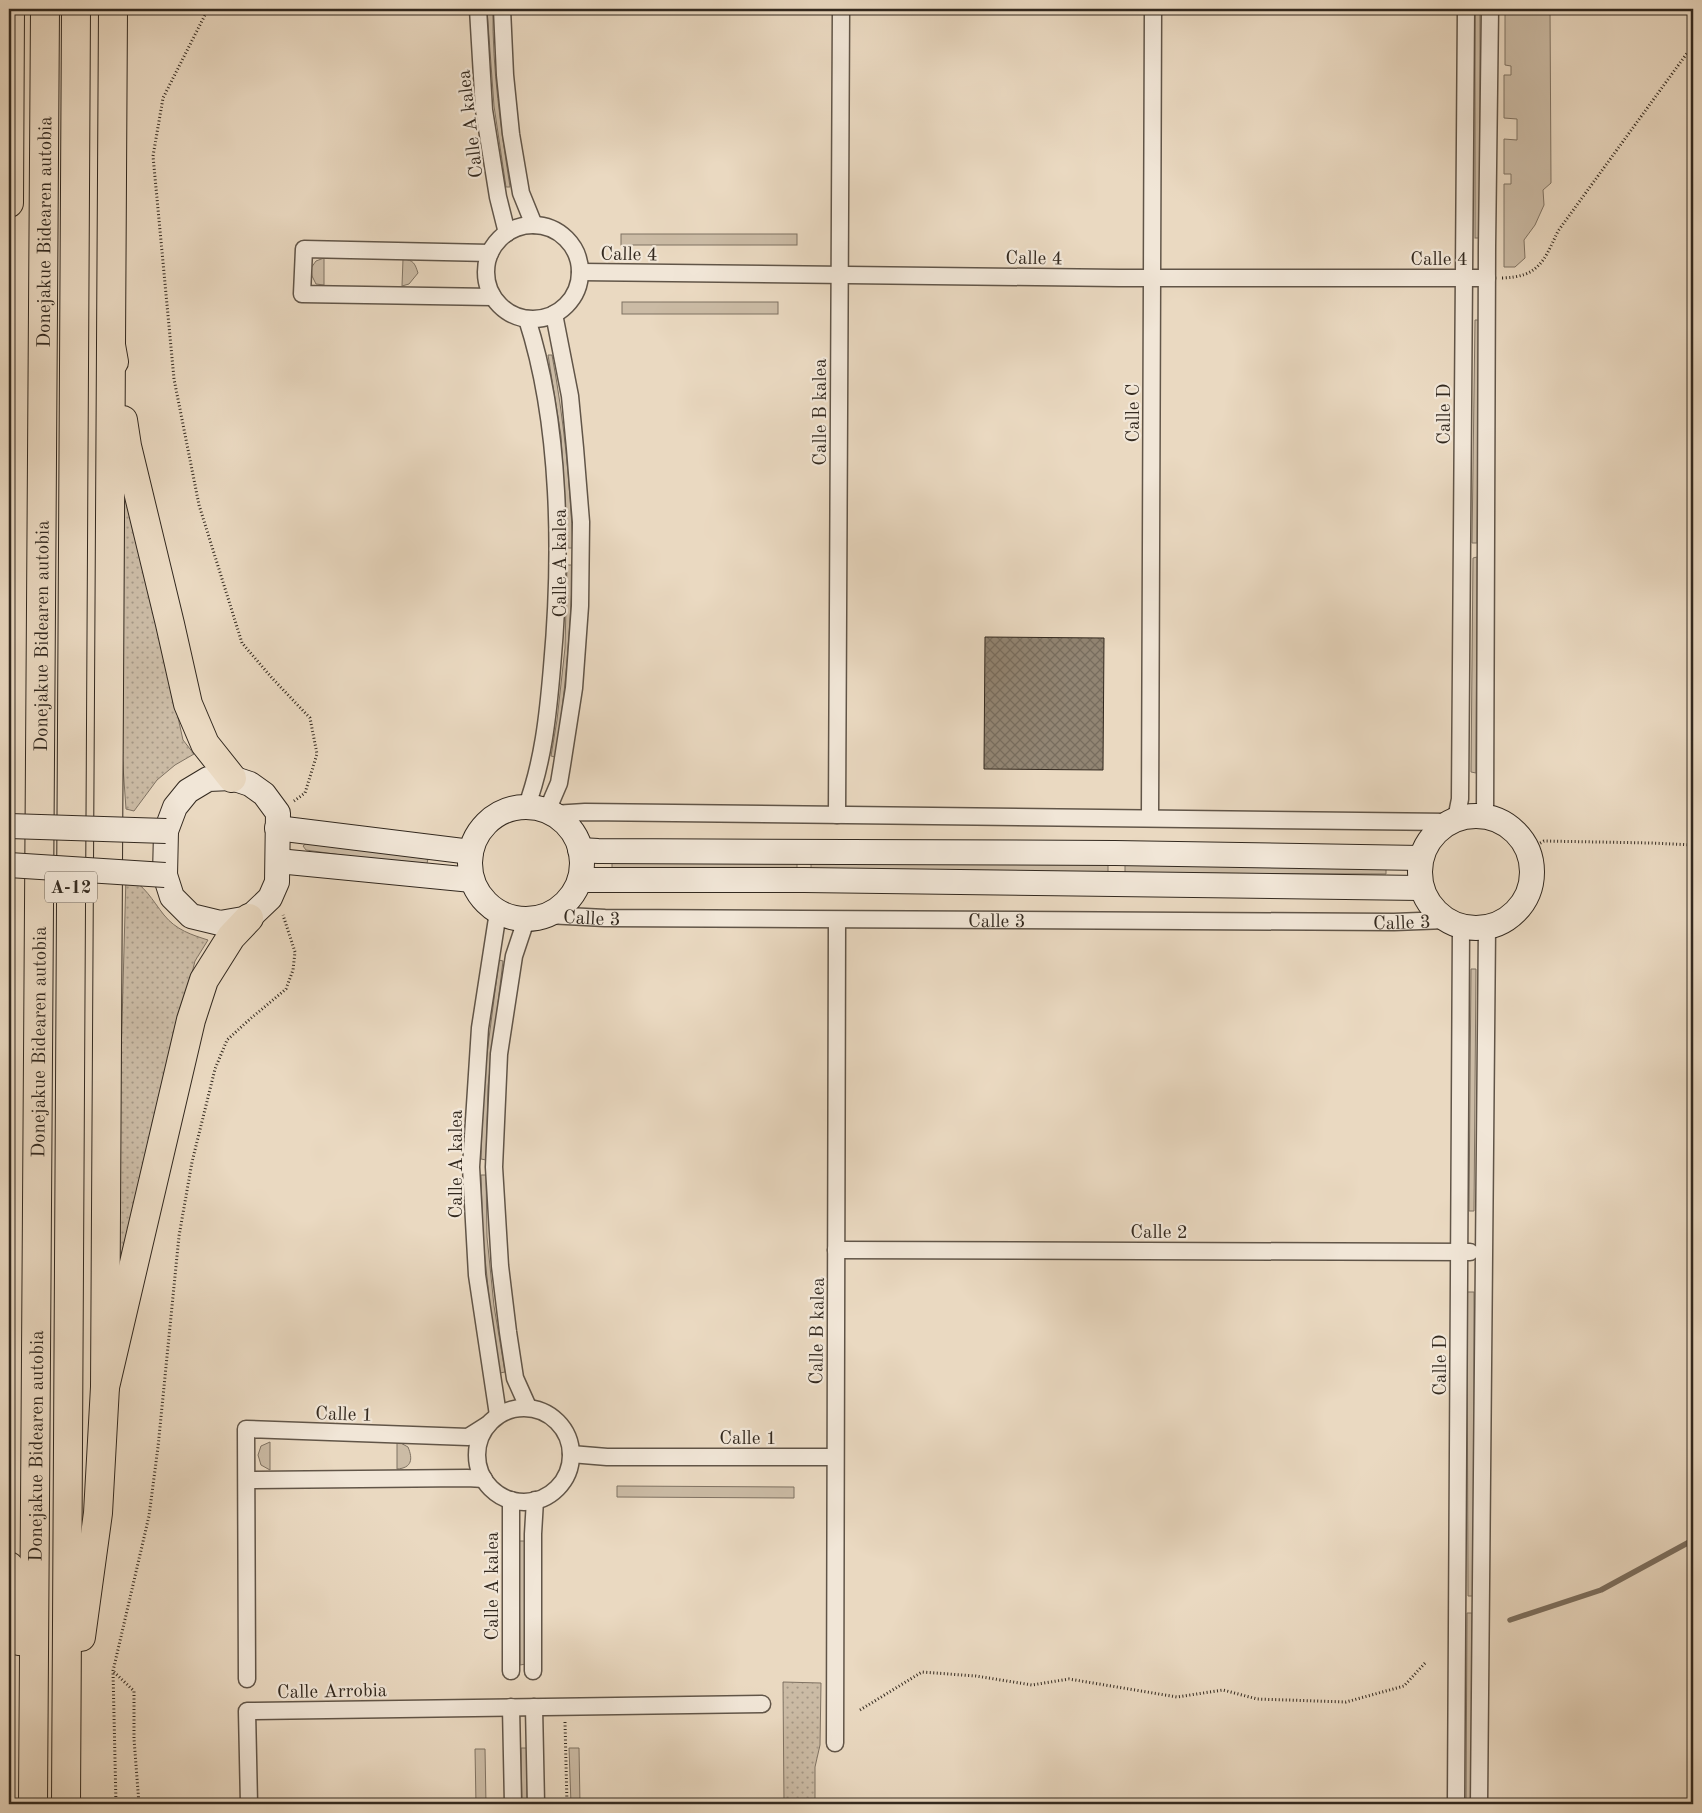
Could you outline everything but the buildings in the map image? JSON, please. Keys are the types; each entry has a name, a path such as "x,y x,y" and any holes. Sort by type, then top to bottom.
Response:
{"highway":[{"path":"9,203 10,9"},
{"name":"Donejakue Bidearen autobia","path":"32,1804 45,9"},
{"name":"Donejakue Bidearen autobia","path":"66,1804 76,9"},
{"path":"66,1765 98,1513 105,1387 113,9"},
{"path":"111,344 127,446 188,704 205,744 232,778"},
{"path":"105,1387 191,1020 204,980 231,937 249,918"},
{"path":"9,1566 18,1636 18,1804"}],"street":[{"name":"Calle A kalea","path":"478,9 484,110 498,197 507,233"},
{"path":"502,9 505,75 511,134 521,193 534,225"},
{"name":"Calle B kalea","path":"837,815 841,9"},
{"name":"Calle C","path":"1150,818 1153,9"},
{"name":"Calle D","path":"1453,821 1460,799 1466,9"},
{"path":"1485,816 1490,9"},
{"path":"534,225 548,228 561,234 571,244 578,258 580,272 578,285 573,297 565,306 554,314 541,318 527,319 514,315 502,308 493,297 487,283 486,268 490,253 497,242 507,233 520,227 534,225"},
{"path":"490,253 304,249 302,294 493,297"},
{"name":"Calle 4","path":"580,272 1152,278 1487,278"},
{"name":"Calle A kalea","path":"542,811 559,783 574,688 580,606 581,522 575,448 570,396 554,314"},
{"name":"Calle A kalea","path":"527,319 538,352 548,411 556,487 557,612 546,727 533,788 542,811"},
{"path":"232,778 250,784 264,794 278,821 277,882 270,898 249,918 220,923 191,916 172,897 165,875 166,831 175,807 188,791 208,779 232,778"},
{"path":"542,811 565,823 575,836 580,850 582,865 580,880 572,895 561,907 536,917 511,918 498,912 482,898 472,880 470,866 471,852 476,837 486,824 499,814 515,808 585,812 1453,821"},
{"path":"1470,816 1485,816 1498,820 1511,828 1520,838 1528,850 1532,874 1526,898 1516,912 1502,922 1487,927 1474,928 1454,923 1435,911 1427,900 1419,873 1421,858 1427,843 1437,831 1453,821 1470,816"},
{"path":"278,821 471,852"},
{"path":"9,826 166,831"},
{"path":"580,850 1115,853 1421,858"},
{"path":"278,861 472,880"},
{"path":"9,865 165,875"},
{"name":"Calle 3","path":"580,880 804,880 1422,888"},
{"name":"Calle A kalea","path":"493,1420 477,1275 471,1167 480,1028 498,912"},
{"name":"Calle A kalea","path":"528,1408 515,1378 508,1332 500,1266 494,1167 499,1054 514,956 536,917"},
{"name":"Calle 3","path":"536,917 1454,923"},
{"name":"Calle B kalea","path":"835,1743 834,1457 837,920"},
{"name":"Calle D","path":"1454,923 1460,1252 1456,1804"},
{"path":"1478,1804 1482,1252 1487,927"},
{"name":"Calle 2","path":"836,1250 1482,1252"},
{"path":"528,1408 542,1411 554,1418 563,1428 569,1440 571,1454 569,1470 561,1483 550,1494 523,1502 510,1500 495,1492 484,1479 478,1466 477,1451 480,1438 493,1420 512,1409 528,1408"},
{"name":"Calle 1","path":"247,1679 246,1429 468,1437 493,1420"},
{"name":"Calle 1","path":"571,1454 607,1457 834,1457"},
{"path":"246,1480 484,1479"},
{"name":"Calle A kalea","path":"510,1500 511,1671"},
{"path":"533,1671 535,1500"},
{"name":"Calle Arrobia","path":"249,1804 247,1711 762,1704"},
{"path":"511,1707 514,1804"},
{"path":"534,1707 536,1804"}],"path":[{"path":"208,9 163,98 153,156 174,379 199,505 242,643 310,718 317,754 305,793 278,821"},
{"path":"1487,278 1518,278 1534,270 1548,254 1558,231 1693,45"},
{"path":"1528,850 1544,841 1693,845"},
{"path":"116,1804 113,1671 149,1516 158,1447 179,1236 192,1162 215,1070 227,1040 250,1018 286,989 292,970 295,952 288,928 284,916 270,898"},
{"path":"860,1710 922,1672 976,1676 1032,1685 1069,1679 1177,1697 1223,1690 1256,1699 1346,1702 1404,1686 1426,1662"},
{"path":"113,1671 134,1691 134,1739 139,1804"},
{"path":"565,1716 567,1804"}],"shaded area":[{"path":"487,9 493,9 500,121 510,187 506,187 494,106"},
{"path":"1475,9 1480,9 1480,238 1475,238"},
{"path":"1505,9 1550,9 1551,183 1543,190 1544,205 1535,225 1524,240 1525,258 1515,267 1504,267 1504,184 1511,184 1511,174 1504,174 1504,139 1517,140 1517,119 1504,118 1504,75 1511,75 1511,66 1505,65"},
{"path":"621,234 797,234 797,245 621,245"},
{"path":"324,258 324,285 316,284 311,268 316,261"},
{"path":"403,259 414,263 418,273 409,284 402,286"},
{"path":"622,302 778,302 778,314 622,314"},
{"path":"1475,320 1479,320 1477,543 1472,543"},
{"path":"548,355 552,355 563,427 573,548 568,548 561,436"},
{"path":"118,446 183,740 194,754 175,765 157,780 134,811 126,809 116,667"},
{"path":"1477,557 1476,773 1471,772 1473,558"},
{"path":"567,565 573,565 565,685 555,757 551,756 565,648"},
{"path":"308,842 428,859 426,867 306,850 303,846"},
{"path":"612,861 797,862 797,871 612,869"},
{"path":"811,861 1108,863 1108,873 811,871"},
{"path":"1125,863 1386,864 1386,874 1125,873"},
{"path":"126,876 143,888 174,925 190,934 208,940 195,961 115,1280"},
{"path":"499,960 503,961 488,1086 486,1160 481,1159 483,1085"},
{"path":"1471,969 1476,969 1474,1211 1469,1211"},
{"path":"481,1175 486,1175 487,1237 494,1306 505,1372 500,1373 490,1307 483,1238"},
{"path":"1467,1292 1474,1292 1474,1596 1468,1596"},
{"path":"397,1441 408,1447 411,1459 406,1467 397,1469"},
{"path":"270,1442 270,1470 261,1465 258,1455 261,1446"},
{"path":"617,1486 794,1487 794,1498 617,1497"},
{"path":"519,1541 525,1541 526,1664 520,1665"},
{"path":"1467,1613 1472,1613 1471,1804 1466,1804"},
{"path":"783,1682 821,1683 820,1745 815,1767 815,1804 784,1804"},
{"path":"521,1748 527,1748 527,1804 522,1804"},
{"path":"569,1748 579,1748 580,1804 571,1804"},
{"path":"475,1749 485,1749 486,1804 476,1804"}],"waterway":[{"path":"1510,1620 1601,1590 1693,1540"}]}
